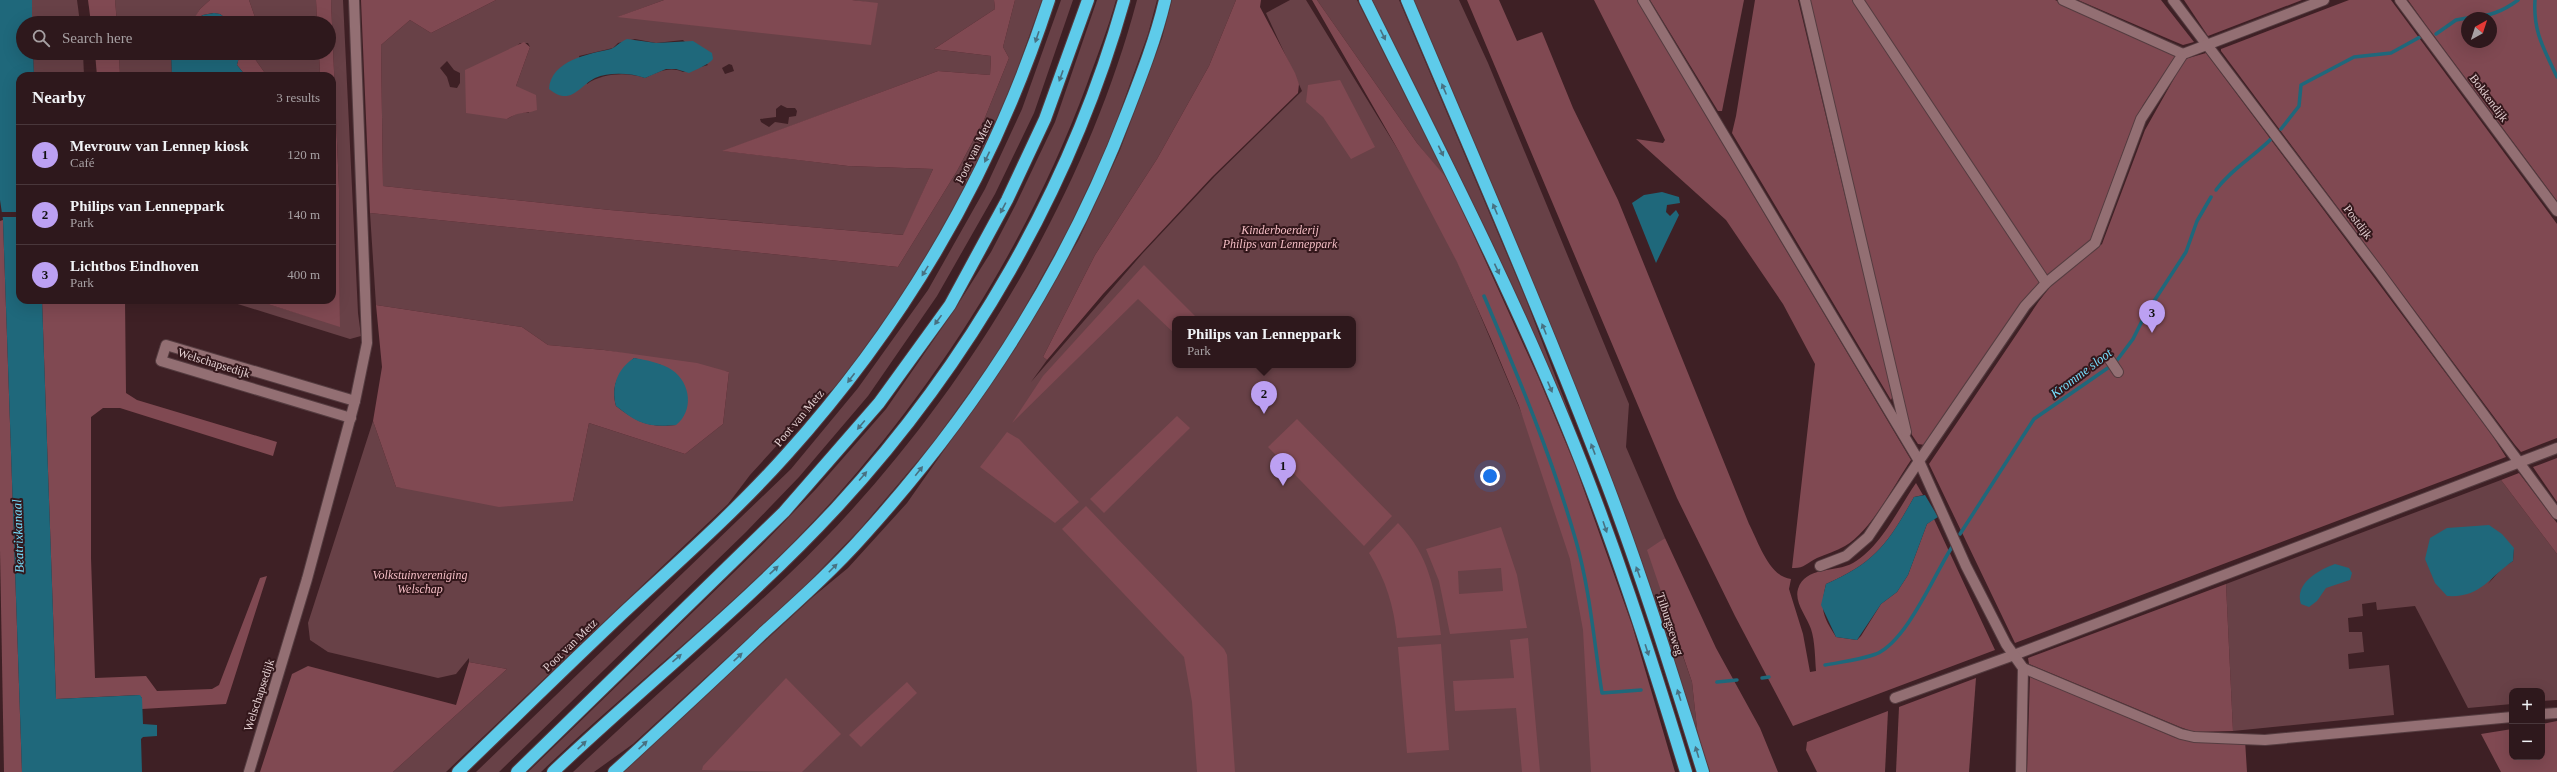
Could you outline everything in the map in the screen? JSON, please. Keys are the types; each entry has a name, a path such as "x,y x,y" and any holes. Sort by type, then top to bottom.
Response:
{"highway":[{"name":"Poot van Metz","path":"458,772 732,511 785,456 849,380 917,285 972,188 1012,104 1049,0"},
{"path":"517,772 784,512 879,403 950,305 1004,207 1045,119 1088,0"},
{"path":"553,772 782,563 838,506 908,423 979,323 1039,216 1078,131 1124,0"},
{"path":"614,772 809,590 863,537 920,470 979,391 1010,347 1073,236 1114,147 1156,38 1165,0"},
{"path":"1365,0 1509,294 1565,421 1592,490 1686,772"},
{"name":"Tilburgseweg","path":"1407,0 1524,280 1607,486 1642,583 1703,772"}],"street":[{"name":"Welschapsedijk","path":"248,772 288,648 351,418 367,343 354,0"},
{"path":"1643,0 1919,461 1966,566 2006,644 2023,668 2182,734 2194,737 2265,740 2509,717"},
{"path":"1805,0 1908,442"},
{"path":"1858,0 2046,283"},
{"path":"2063,0 2183,54"},
{"name":"Postdijk","path":"2173,0 2384,279 2557,514"},
{"path":"1820,566 1846,556 1868,538 2025,306 2046,283 2095,243 2141,119 2167,76 2183,54 2324,0"},
{"name":"Bokkendijk","path":"2400,0 2557,211"},
{"name":"Welschapsedijk","path":"351,418 161,361 166,345 355,401"},
{"path":"1895,698 2014,655 2557,448"},
{"path":"2021,772 2023,668"},
{"path":"2545,714 2557,713"}],"green space":[{"path":"32,0 77,0 79,16 32,16"},
{"path":"115,0 210,0 200,9 196,16 116,16"},
{"path":"249,0 316,0 317,16 255,16"},
{"path":"331,0 343,0 358,313 361,336 350,339 238,304 268,304 340,326 339,189 336,72 334,72 334,60 336,60 336,16 332,16"},
{"path":"496,0 664,0 618,17 878,4 852,0 994,0 995,9 934,49 991,56 990,75 938,71 724,151 848,166 933,169 904,235 610,210 383,186 381,45 410,20 431,33","holes":["635,39 656,43 683,40 708,65 683,72 678,70 664,70 645,78 623,74 608,76 593,80 587,84 579,56 613,48 618,43","520,43 528,43 530,47 516,86 529,113 519,112 507,119 517,46","447,61 454,70 460,73 460,83 457,88 450,87 447,77 440,68","729,64 732,65 734,71 725,74 722,68","781,105 787,108 795,108 797,111 796,116 789,117 788,124 775,122 769,127 761,122 760,119 776,117 776,109"]},
{"name":"Volkstuinvereniging Welschap","path":"1015,0 1042,0 1005,104 968,181 915,277 839,384 812,407 750,475 728,504 446,772 393,772 507,669 469,662 469,658 456,674 438,678 328,652 310,640 308,623 373,421 396,487 573,501 589,423 685,454 723,424 729,372 604,350 548,345 522,327 376,305 370,213 898,267 957,171 984,120 1009,58 1003,47"},
{"path":"1061,0 1073,0 1034,113 995,194 937,296 868,396 799,477 746,532 499,772 476,772 791,469 858,388 928,290 985,189 1022,109"},
{"path":"1097,0 1116,0 1087,84 1039,197 980,304 911,405 833,500 764,571 541,772 528,772 762,545 816,489 886,409 955,309 991,252 1016,204 1055,122"},
{"path":"1137,0 1157,0 1148,34 1108,145 1067,232 1005,343 933,443 861,528 805,586 633,744 594,772 573,772 789,574 847,515 902,451 954,382 1001,310 1044,235 1081,158 1112,79"},
{"name":"Kinderboerderij Philips van Lenneppark","path":"1172,0 1236,0 1209,66 1157,159 1095,255 1043,357 1047,360 1031,382 1142,254 1215,176 1302,91 1266,13 1290,0 1306,0 1419,184 1459,265 1552,485 1593,640 1607,772 622,772 814,596 848,568 907,503 1015,349 1079,239 1120,150 1162,38"},
{"path":"1317,0 1357,0 1448,181 1417,143"},
{"path":"1372,0 1399,0 1525,297 1572,420 1516,298"},
{"path":"1413,0 1459,0 1488,63 1629,404 1626,447 1665,538 1659,543 1670,619 1692,682 1698,738 1681,685"},
{"path":"209,14 223,16 202,16"},
{"path":"33,60 83,60 84,72 34,72"},
{"path":"119,60 171,60 172,72 120,72"},
{"path":"256,60 319,60 320,72 264,72"},
{"path":"2501,480 2557,554 2557,700 2545,701 2545,688 2509,688 2509,704 2468,708 2415,606 2377,610 2376,602 2362,604 2363,616 2348,618 2349,632 2362,632 2364,652 2348,654 2349,669 2389,665 2394,715 2233,731 2226,584","holes":["2514,548 2513,561 2502,568 2488,584"]}],"shaded area":[{"path":"88,0 115,0 116,16 90,16"},
{"path":"210,0 249,0 255,16 223,16 213,13 196,16 200,9"},
{"path":"316,0 331,0 332,16 317,16"},
{"path":"361,0 496,0 431,33 410,20 381,45 383,186 610,210 903,235 933,169 848,166 722,151 938,71 990,75 991,56 934,49 995,9 994,0 1015,0 1003,47 1009,58 984,120 957,171 898,267 370,213"},
{"path":"664,0 852,0 878,3 871,45 617,17"},
{"path":"1236,0 1261,0 1260,7 1295,73 1299,84 1298,93 1212,177 1103,294 1047,360 1043,357 1095,255 1157,159 1209,66"},
{"path":"1312,0 1317,0 1417,143 1449,181 1539,379 1575,465 1632,625 1675,772 1591,772 1583,630 1570,559 1519,406 1457,262 1401,155"},
{"path":"1467,0 1499,0 1517,41 1542,32 1573,108 1618,200 1749,524 1770,565 1783,577 1791,579 1789,589 1803,634 1810,672 1816,671 1815,650 1811,629 1799,604 1797,594 1798,589 1807,577 1814,573 1846,566 1863,556 1888,527 1916,483 1923,495 1914,497 1896,527 1879,550 1857,568 1826,584 1823,600 1825,617 1836,637 1857,640 1881,604 1897,592 1908,575 1927,524 1934,519 1995,650 1793,726 1735,616 1677,498"},
{"path":"1594,0 1637,0 1911,460 1873,519 1855,539 1845,546 1817,558 1802,567 1792,568 1815,364 1783,304 1726,220 1636,139 1663,143 1665,140"},
{"path":"1650,0 1744,0 1722,111 1718,111"},
{"path":"1755,0 1798,0 1893,396 1891,400 1732,133"},
{"path":"1809,0 1853,0 2041,282 1925,445 1918,444 1912,435"},
{"path":"1862,0 2055,0 2176,55 2143,105 2128,138 2090,242 2047,279"},
{"path":"2078,0 2161,0 2194,42 2183,45"},
{"path":"2184,0 2302,0 2208,36"},
{"path":"2349,0 2391,0 2557,224 2557,438 2521,452 2221,51 2221,49"},
{"path":"2408,0 2557,0 2557,201 2426,25"},
{"path":"524,42 530,47 516,86 536,95 537,110 516,114 507,119 466,113 465,70"},
{"path":"2206,53 2492,435 2506,457 2015,643 1929,464 2039,301 2054,282 2102,244 2145,130 2185,59"},
{"path":"96,60 119,60 120,72 97,72"},
{"path":"238,60 256,60 264,72 243,72 237,65"},
{"path":"319,60 334,60 334,72 320,72"},
{"path":"1340,80 1375,147 1351,159 1323,117 1306,102 1308,85"},
{"path":"336,118 339,189 340,327 268,304 336,304"},
{"path":"3,220 22,772 4,772 0,550 0,221"},
{"path":"1144,265 1195,316 1172,316 1172,331 1138,299 1012,423 1043,376"},
{"path":"42,304 125,304 126,393 137,400 277,442 273,456 120,408 103,408 91,417 91,558 95,678 146,676 157,691 212,689 219,685 260,578 267,576 226,704 142,709 142,698 139,695 56,699"},
{"path":"376,305 522,327 548,345 604,350 697,363 729,372 723,424 685,454 589,423 573,501 499,507 396,487 373,421 382,367","holes":["634,358 661,365 676,425 658,426 643,423 616,406 614,392 617,379 624,368"]},
{"path":"1177,416 1190,428 1104,513 1090,499"},
{"path":"1297,419 1392,516 1364,546 1268,447"},
{"path":"1007,432 1019,439 1079,502 1055,523 980,467"},
{"path":"2557,458 2557,502 2533,467"},
{"path":"2519,473 2557,523 2557,554 2501,480"},
{"path":"1086,506 1224,649 1227,655 1235,772 1197,772 1192,702 1184,657 1062,529"},
{"path":"1398,523 1409,535 1424,561 1433,589 1441,635 1397,638 1394,615 1385,583 1369,553"},
{"path":"1501,527 1517,575 1527,628 1450,634 1439,581 1426,549","holes":["1501,568 1503,591 1459,594 1458,571"]},
{"path":"1665,538 1716,648 1760,728 1778,772 1710,772 1698,738 1692,682 1647,550"},
{"path":"2226,584 2233,731 2194,732 2029,664 2028,658"},
{"path":"1528,638 1540,772 1522,772 1516,708 1455,711 1453,681 1514,678 1510,640"},
{"path":"1441,644 1449,750 1407,753 1398,647"},
{"path":"469,662 507,669 393,772 260,772 292,674 308,666 456,705"},
{"path":"2030,676 2176,738 2208,743 2245,740 2247,772 2027,772"},
{"path":"786,678 841,734 802,772 702,770 703,766"},
{"path":"1976,678 1969,772 1896,772 1899,707"},
{"path":"907,682 917,693 861,747 849,735"},
{"path":"1888,711 1885,772 1817,772 1806,750 1807,742"},
{"path":"2557,721 2557,772 2501,772 2481,734 2509,729 2509,760 2545,760 2545,723"}],"water":[{"name":"Beatrixkanaal","path":"0,0 32,0 32,16 16,16 16,60 33,60 34,72 16,72 16,304 42,304 56,699 140,695 142,698 143,724 157,725 157,736 143,737 141,739 142,772 22,772 3,220 0,200"},
{"path":"214,13 223,16 202,16"},
{"path":"627,39 656,43 693,41 712,53 713,59 689,73 676,69 666,69 645,78 620,74 601,76 595,78 569,96 557,94 549,89 551,79 556,71 564,65 582,56 611,49"},
{"path":"171,60 238,60 237,65 243,72 172,72"},
{"path":"1662,192 1679,197 1680,203 1667,205 1666,212 1670,216 1676,210 1679,215 1656,263 1632,203 1644,195"},
{"path":"634,358 664,365 672,370 683,382 688,397 688,405 682,419 676,425 658,426 643,423 630,417 616,406 614,392 617,379 623,367"},
{"path":"1925,495 1938,517 1927,524 1908,575 1897,592 1881,604 1857,640 1836,637 1821,605 1826,584 1857,568 1869,559 1888,539 1914,497"},
{"path":"2489,525 2502,534 2514,548 2513,561 2476,590 2459,596 2447,596 2435,583 2425,559 2430,538 2447,528"},
{"path":"2335,564 2349,568 2352,573 2350,580 2326,588 2317,601 2309,607 2301,604 2301,590 2309,578"}],"pier":[{"path":"0,212 16,212 16,217 1,217"}],"waterway":[{"name":"Kromme sloot","path":"2497,12 2518,0"},
{"path":"2535,0 2536,22 2540,40 2557,77"},
{"name":"Kromme sloot","path":"2436,34 2456,20 2461,19"},
{"name":"Kromme sloot","path":"2281,129 2299,106 2301,85 2354,57 2391,53 2420,37"},
{"name":"Kromme sloot","path":"2216,190 2222,182 2273,137"},
{"name":"Kromme sloot","path":"1960,534 2034,419 2115,363 2133,339 2145,315 2186,252 2197,221 2211,197"},
{"path":"1484,296 1522,387 1567,510 1585,578 1602,693 1641,690"},
{"name":"Kromme sloot","path":"1825,665 1870,656 1887,647 1909,622 1952,547"},
{"name":"Kromme sloot","path":"1762,678 1769,677"},
{"path":"1717,682 1737,680"}],"place":[{"name":"Lichtbos Eindhoven","path":"2152,333"},
{"name":"Philips van Lenneppark","path":"1264,414"},
{"name":"Mevrouw van Lennep kiosk","path":"1283,486"}]}
